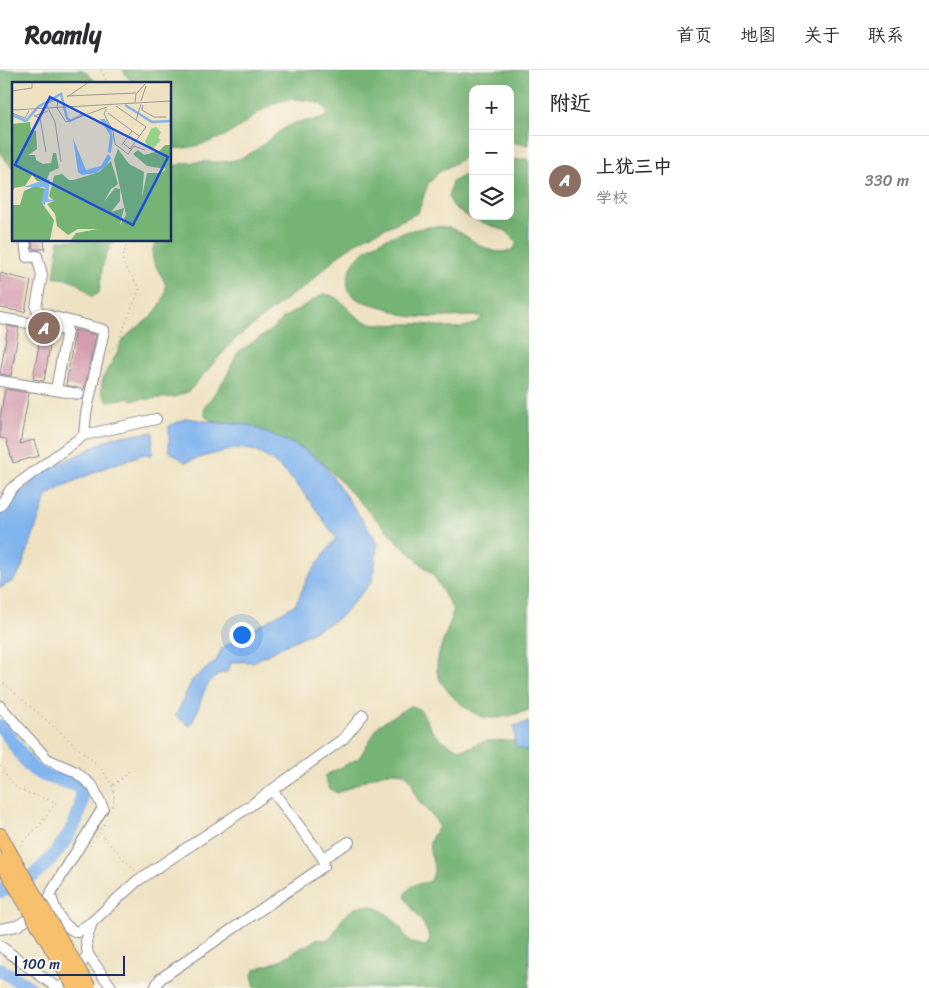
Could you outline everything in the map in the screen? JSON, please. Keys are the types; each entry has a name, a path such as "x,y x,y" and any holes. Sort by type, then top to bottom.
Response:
{"highway":[{"path":"0,835 4,858 75,988"},
{"path":"4,858 89,988"}],"street":[{"path":"25,241 27,257 38,256 42,275 36,306 40,313 104,330 86,414 84,435"},
{"path":"0,318 68,330 56,390"},
{"path":"0,381 79,394"},
{"path":"0,506 11,488 84,435 156,419"},
{"path":"0,706 47,759 76,772 92,787 103,808 51,896 46,908 17,926 0,929"},
{"path":"51,896 54,909 68,929 77,932 92,922 142,877 272,790 343,738 363,715"},
{"path":"155,988 160,979 324,866 323,858 272,790"},
{"path":"323,858 349,842"},
{"path":"92,922 86,941 88,955 112,988"},
{"path":"0,946 56,987 63,986 88,955"}],"path":[{"path":"101,70 107,82"},
{"path":"98,364 118,343 140,288 122,263 127,241"},
{"path":"0,680 100,767 112,785 116,797 108,818 86,852"},
{"path":"0,766 20,790 56,802 41,824 4,858"},
{"path":"112,785 125,776 129,770"},
{"path":"100,832 142,877"}],"green space":[{"path":"0,70 83,70 96,82 12,82 12,168 0,153"},
{"path":"123,70 529,70 529,145 514,143 514,85 469,85 469,154 438,173 428,184 418,213 363,238 340,254 306,286 235,339 188,392 174,397 135,400 128,398 107,401 103,395 102,383 122,342 156,311 166,290 166,285 152,254 156,241 171,241 171,168 186,163 221,162 238,159 253,152 292,124 320,119 328,115 322,105 311,101 296,99 283,101 272,104 234,131 222,137 196,146 171,148 171,82 131,82"},
{"path":"529,159 529,710 514,715 488,718 464,707 449,692 438,677 437,662 453,610 434,576 395,539 323,463 304,449 249,425 211,421 205,416 204,408 226,377 238,352 271,330 282,319 323,294 335,297 358,318 370,323 424,324 458,328 479,320 483,316 407,316 367,303 350,293 348,280 350,270 361,254 384,239 402,233 439,226 454,230 494,251 504,252 514,249 517,242 506,231 476,220 514,220 514,160"},
{"path":"469,172 469,217 457,210 448,197 452,182"},
{"path":"59,241 113,241 103,263 99,293 92,297 84,288 71,280 54,278"},
{"path":"410,706 415,707 422,713 436,735 448,744 460,749 466,749 489,741 511,740 529,742 529,988 255,988 252,975 255,969 277,962 317,939 325,940 332,937 344,917 359,907 376,908 385,913 395,921 411,943 426,946 430,940 425,926 405,896 411,887 429,882 433,875 434,869 430,844 439,827 416,796 410,779 399,772 391,772 337,793 330,789 324,776 359,758 379,725"}],"water":[{"path":"187,418 249,425 304,449 323,463 378,543 372,582 339,618 253,662 232,662 227,672 211,680 190,726 176,716 192,680 216,661 222,648 296,604 308,577 336,538 294,481 266,457 252,450 237,449 185,462 169,451 169,426"},
{"path":"153,432 152,455 144,454 104,468 63,486 47,496 20,572 13,581 0,588 0,513 38,476 59,464 114,437"},
{"path":"529,722 529,752 515,746 514,726"}],"building":[{"path":"32,241 44,241 45,249 33,249"},
{"path":"0,273 31,281 25,312 0,308"},
{"path":"8,326 19,328 11,376 0,374"},
{"path":"75,330 96,335 84,390 66,385"},
{"path":"41,332 52,334 44,381 33,379"},
{"path":"5,389 29,393 20,444 34,440 39,456 13,463 6,439 0,438 0,418"}],"waterway":[{"path":"0,726 30,766 41,774 80,787 81,800 72,829 53,856 30,878 17,886 0,891"},
{"path":"0,969 30,988"}],"place":[{"name":"上犹三中","path":"44,328"}]}
